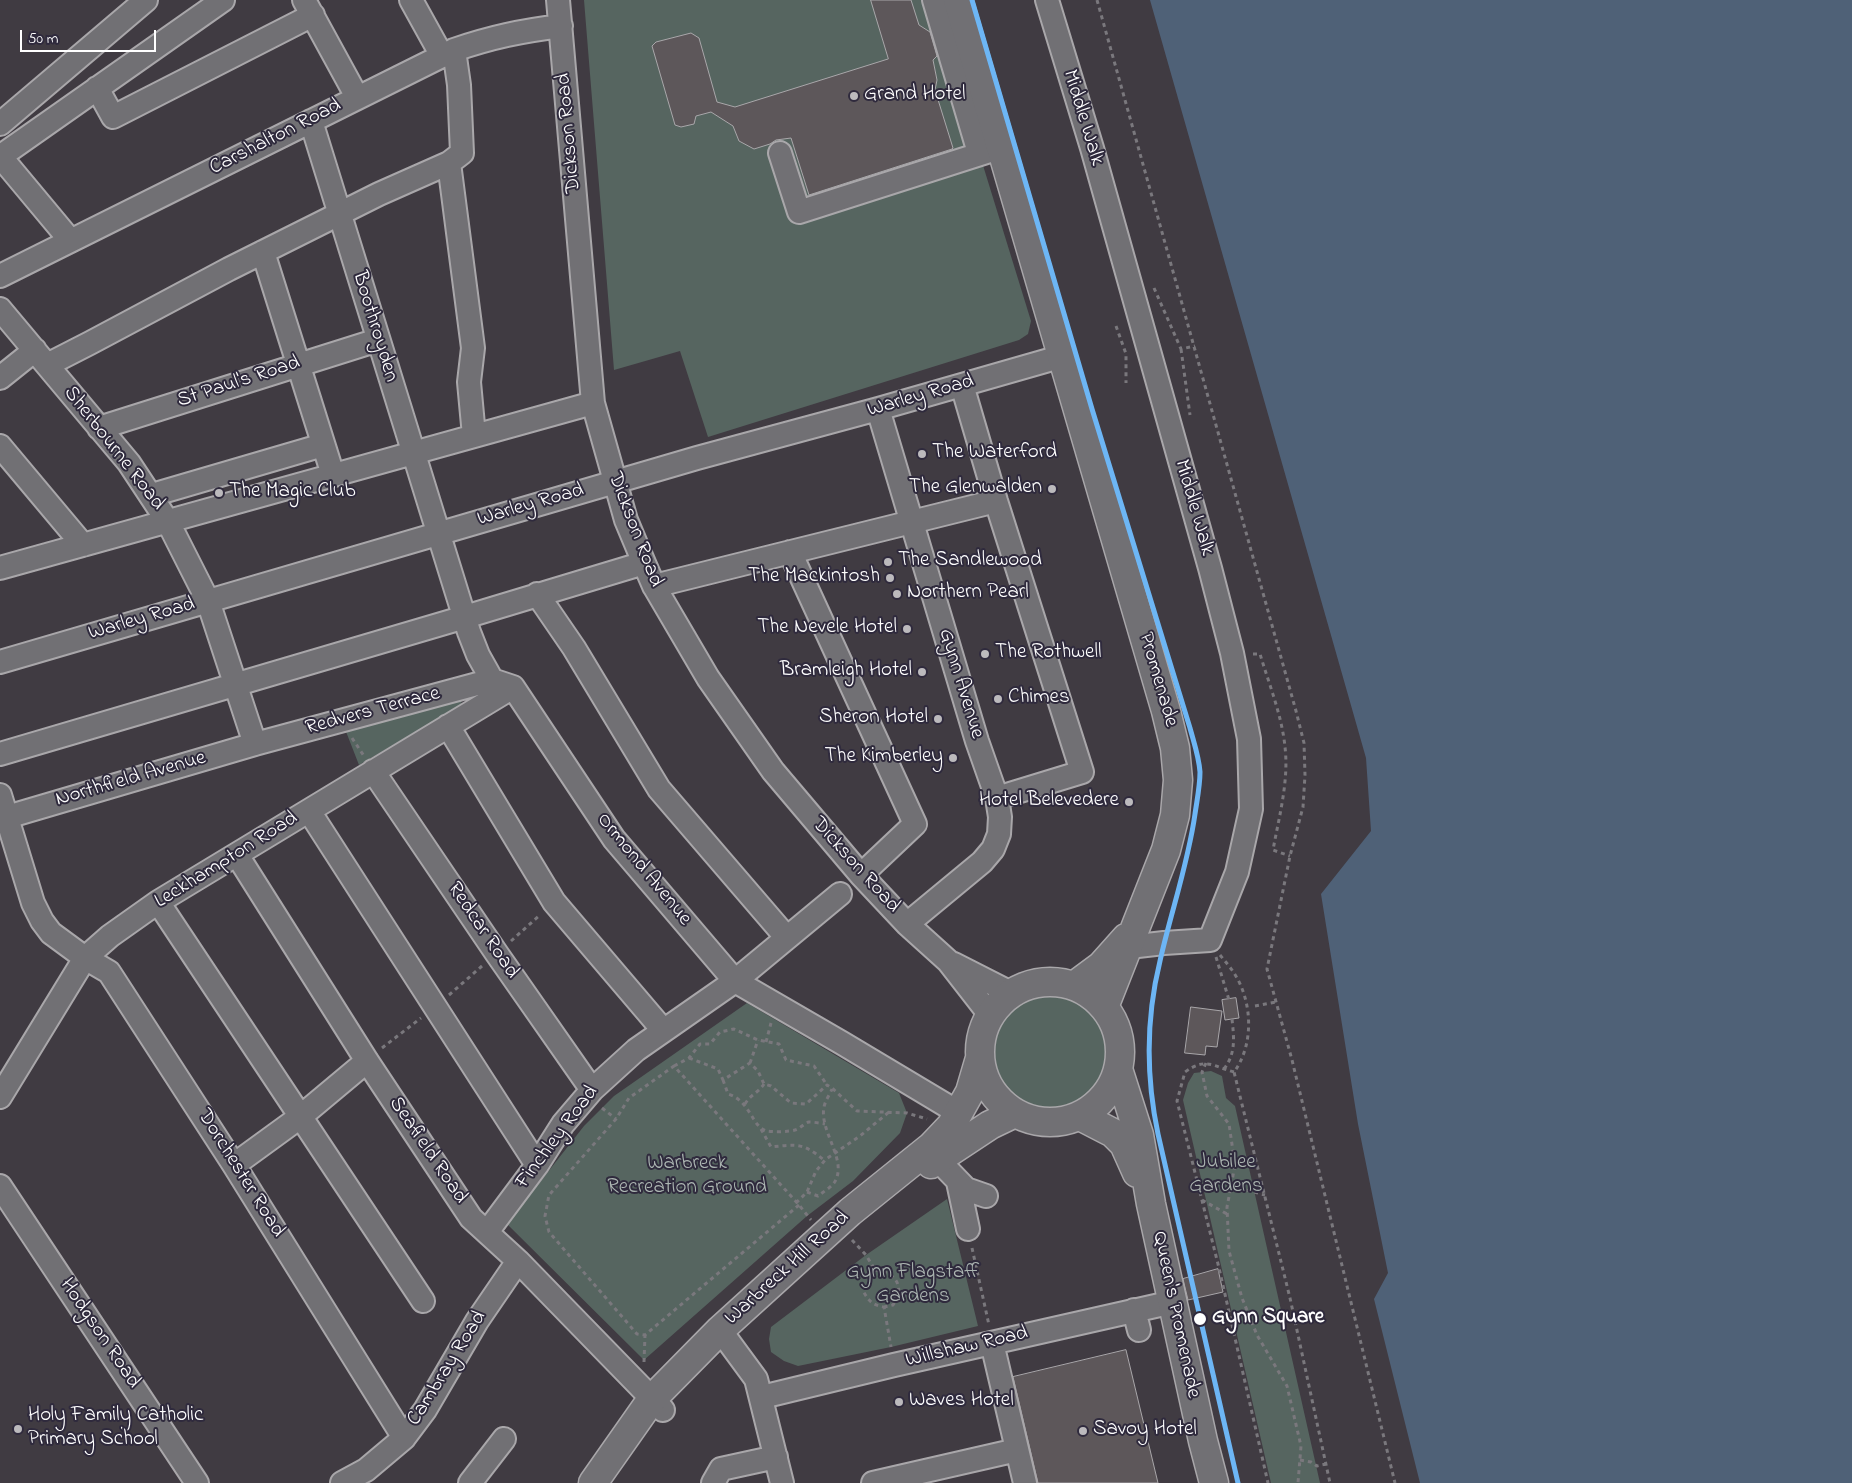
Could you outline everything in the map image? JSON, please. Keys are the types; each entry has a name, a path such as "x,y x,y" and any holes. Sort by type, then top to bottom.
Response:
{"main road":[{"name":"Promenade","path":"958,0 991,150 1064,356 1164,702 1175,748 1178,780 1175,816 1166,850 1104,1007"},
{"name":"Promenade","path":"1074,986 1101,966 1132,937"},
{"path":"1042,982 1058,982 1074,986 1090,994 1104,1007 1115,1025 1120,1046 1118,1069 1110,1088 1097,1104 1080,1116 1064,1121 1047,1122 1031,1119 1015,1113 1000,1102 989,1086 983,1073 980,1058 982,1035 990,1014 1012,993 1026,986 1042,982"},
{"name":"Warbreck Hill Road","path":"592,1483 657,1404 725,1336 850,1212 932,1146 951,1126 970,1092 980,1058"},
{"name":"Queen's Promenade","path":"1118,1069 1138,1135 1151,1204 1214,1483"},
{"name":"Warbreck Hill Road","path":"725,1336 937,1159 990,1125 1015,1113"},
{"name":"Queen's Promenade","path":"1080,1116 1113,1133 1124,1144 1151,1204"},
{"name":"Warbreck Hill Road","path":"612,1483 657,1404"}],"street":[{"path":"0,124 146,0"},
{"path":"70,240 0,156 223,0"},
{"path":"0,378 339,214 449,163 462,153 459,85 448,53 411,0"},
{"name":"Dickson Road","path":"558,0 593,403 614,483 626,520 644,563 654,586 708,678 773,771 861,874 907,924 948,961 990,1014"},
{"path":"780,153 799,212 991,150 934,0"},
{"name":"Middle Walk","path":"1047,0 1092,148 1232,653 1249,739 1251,809 1238,872 1210,940"},
{"path":"97,88 113,117 308,8 357,98"},
{"name":"Carshalton Road","path":"0,276 448,53 485,39 516,32 560,26"},
{"name":"Boothroyden","path":"310,121 437,532"},
{"path":"449,163 473,348 470,382 474,436"},
{"path":"263,252 333,475"},
{"name":"Sherbourne Road","path":"0,309 129,463 152,495 168,522 208,601 255,744"},
{"name":"St Paul's Road","path":"99,428 378,340"},
{"name":"Warley Road","path":"0,662 437,532 1064,356"},
{"path":"962,385 996,501 1082,772 997,798"},
{"path":"0,568 593,403"},
{"name":"Gynn Avenue","path":"878,409 977,741 997,798 1000,817 999,834 993,849 982,862 907,924"},
{"path":"152,495 323,445"},
{"path":"0,446 83,545"},
{"path":"654,586 996,501"},
{"name":"Ormond Avenue","path":"437,532 478,655 502,683 614,839 735,982 959,1113"},
{"path":"790,552 915,824 861,874"},
{"path":"0,754 644,563"},
{"path":"537,594 574,648 659,789 787,938"},
{"name":"Redvers Terrace","path":"255,744 502,683"},
{"name":"Leckhampton Road","path":"0,1097 85,958 110,936 158,902 448,726 502,683"},
{"path":"448,726 554,902 663,1030"},
{"name":"Northfield Avenue","path":"6,817 255,744"},
{"name":"Redcar Road","path":"373,771 597,1099"},
{"path":"0,795 6,817"},
{"path":"309,811 537,1165"},
{"name":"Dorchester Road","path":"6,817 34,903 42,921 51,933 85,958 109,972 234,1165 404,1438"},
{"name":"Seafield Road","path":"237,855 367,1061 472,1218 518,1261 657,1404"},
{"name":"Finchley Road","path":"487,1232 537,1165 563,1124 597,1099 636,1050 735,982 840,894"},
{"path":"158,902 423,1301"},
{"path":"1132,937 1164,942 1210,940"},
{"name":"Dickson Road","path":"948,961 1012,993"},
{"path":"234,1165 300,1117 367,1061"},
{"path":"937,1159 966,1189 986,1196"},
{"path":"958,1182 968,1229"},
{"name":"Hodgson Road","path":"0,1186 197,1483"},
{"name":"Cambray Road","path":"342,1483 366,1470 404,1438 425,1410 476,1321 518,1261"},
{"name":"Willshaw Road","path":"762,1397 992,1343 1136,1320 1173,1302"},
{"path":"725,1336 756,1380 762,1397 782,1483"},
{"path":"992,1343 1024,1483"},
{"path":"470,1483 504,1439"},
{"path":"873,1483 1017,1450"},
{"path":"713,1483 721,1469 776,1457"}],"path":[{"path":"1116,326 1126,354 1126,383"},
{"path":"1232,653 1260,654 1277,711 1286,747 1285,784 1273,850 1290,856"},
{"path":"342,721 373,771"},
{"path":"497,954 554,902"},
{"path":"1210,940 1222,972 1228,1000"},
{"path":"1210,940 1235,974 1243,992 1246,1007 1248,1042 1242,1061 1234,1072"},
{"path":"1255,1006 1276,1002"},
{"path":"766,1042 773,1018"},
{"path":"1224,1069 1234,1052 1232,1019"},
{"path":"645,1335 637,1334 549,1232 545,1216 549,1195 616,1119 630,1098 674,1066 690,1058 700,1044 710,1044 720,1032 734,1029 758,1040 778,1044 786,1060 814,1066 827,1086 832,1088 858,1111 908,1113"},
{"path":"723,1080 750,1063 758,1040"},
{"path":"690,1058 718,1069 728,1094 737,1096 745,1104 771,1147 793,1144 809,1148 824,1160"},
{"path":"750,1063 758,1071 764,1084 771,1086 791,1103 806,1104 827,1086"},
{"path":"1234,1072 1206,1063 1195,1065 1185,1072 1177,1101 1221,1276 1268,1483"},
{"path":"1206,1063 1202,1072 1207,1096 1229,1124 1235,1165 1227,1214 1229,1251 1242,1298 1257,1335 1287,1386 1301,1446 1298,1483"},
{"path":"674,1066 807,1216"},
{"path":"1234,1072 1290,1298 1330,1483"},
{"path":"745,1104 750,1095 760,1091 764,1084"},
{"path":"807,1192 818,1196 833,1185 839,1174 825,1124 824,1107 832,1088"},
{"path":"597,1099 616,1119"},
{"path":"644,1360 645,1335 797,1204 807,1192 816,1171 824,1160 860,1136 889,1112"},
{"path":"760,1128 767,1131 788,1131 796,1130 808,1122 825,1124"},
{"path":"1231,1186 1265,1195"},
{"path":"1202,1200 1227,1214"},
{"path":"968,1229 992,1343"},
{"path":"846,1234 866,1255 874,1270"},
{"path":"874,1270 886,1271 895,1278 899,1287 898,1297 893,1305 884,1307 875,1305 870,1302 863,1291 874,1270"},
{"path":"884,1307 894,1365"},
{"path":"1300,1460 1311,1462 1316,1466 1326,1464"}],"green space":[{"path":"584,0 932,0 1031,321 1028,334 1019,340 708,437 680,351 614,370"},
{"path":"463,698 460,706 359,765 345,729"},
{"path":"1050,995 1072,1000 1091,1012 1103,1031 1108,1053 1103,1075 1091,1094 1072,1106 1050,1111 1028,1106 1009,1094 997,1075 992,1053 997,1031 1009,1012 1028,1000"},
{"name":"Warbreck Recreation Ground","path":"747,1003 899,1093 907,1113 900,1133 853,1181 807,1216 644,1360 507,1224 584,1126 614,1096"},
{"name":"Jubilee Gardens","path":"1211,1071 1222,1076 1226,1098 1235,1106 1320,1483 1271,1483 1183,1100 1188,1083 1194,1073"},
{"name":"Gynn Flagstaff Gardens","path":"947,1199 978,1326 891,1347 798,1366 784,1361 771,1352 769,1339 771,1327 866,1255"}],"water":[{"path":"1150,0 1852,0 1852,1483 1420,1483 1374,1299 1388,1273 1358,1124 1321,894 1371,831 1366,758"}],"building":[{"name":"Grand Hotel","path":"871,0 911,0 919,25 930,32 937,56 933,60 937,80 935,90 952,149 809,195 791,138 776,140 754,149 739,141 733,126 711,112 696,116 694,124 681,127 675,125 652,46 656,42 691,33 699,38 717,102 735,107 888,59"},
{"path":"1236,998 1239,1018 1225,1020 1222,1000"},
{"path":"1191,1007 1222,1011 1217,1047 1206,1046 1205,1055 1185,1053"},
{"path":"1218,1269 1223,1292 1188,1300 1183,1279"},
{"name":"Savoy Hotel","path":"1126,1350 1158,1483 1038,1483 1013,1377"}],"transit line":[{"path":"972,0 1092,409 1199,761 1200,782 1192,833 1155,982 1149,1048 1151,1091 1158,1134 1238,1483"}],"place":[{"name":"Grand Hotel","path":"854,96"},
{"name":"The Waterford","path":"922,454"},
{"name":"The Glenwalden","path":"1052,489"},
{"name":"The Magic Club","path":"219,493"},
{"name":"The Sandlewood","path":"888,562"},
{"name":"The Mackintosh","path":"890,578"},
{"name":"Northern Pearl","path":"897,594"},
{"name":"The Nevele Hotel","path":"907,629"},
{"name":"The Rothwell","path":"985,654"},
{"name":"Bramleigh Hotel","path":"922,672"},
{"name":"Chimes","path":"998,699"},
{"name":"Sheron Hotel","path":"938,719"},
{"name":"The Kimberley","path":"953,758"},
{"name":"Hotel Belevedere","path":"1129,802"},
{"name":"Gynn Square","path":"1200,1319"},
{"name":"Waves Hotel","path":"899,1402"},
{"name":"Holy Family Catholic Primary School","path":"18,1429"},
{"name":"Savoy Hotel","path":"1083,1431"}]}
